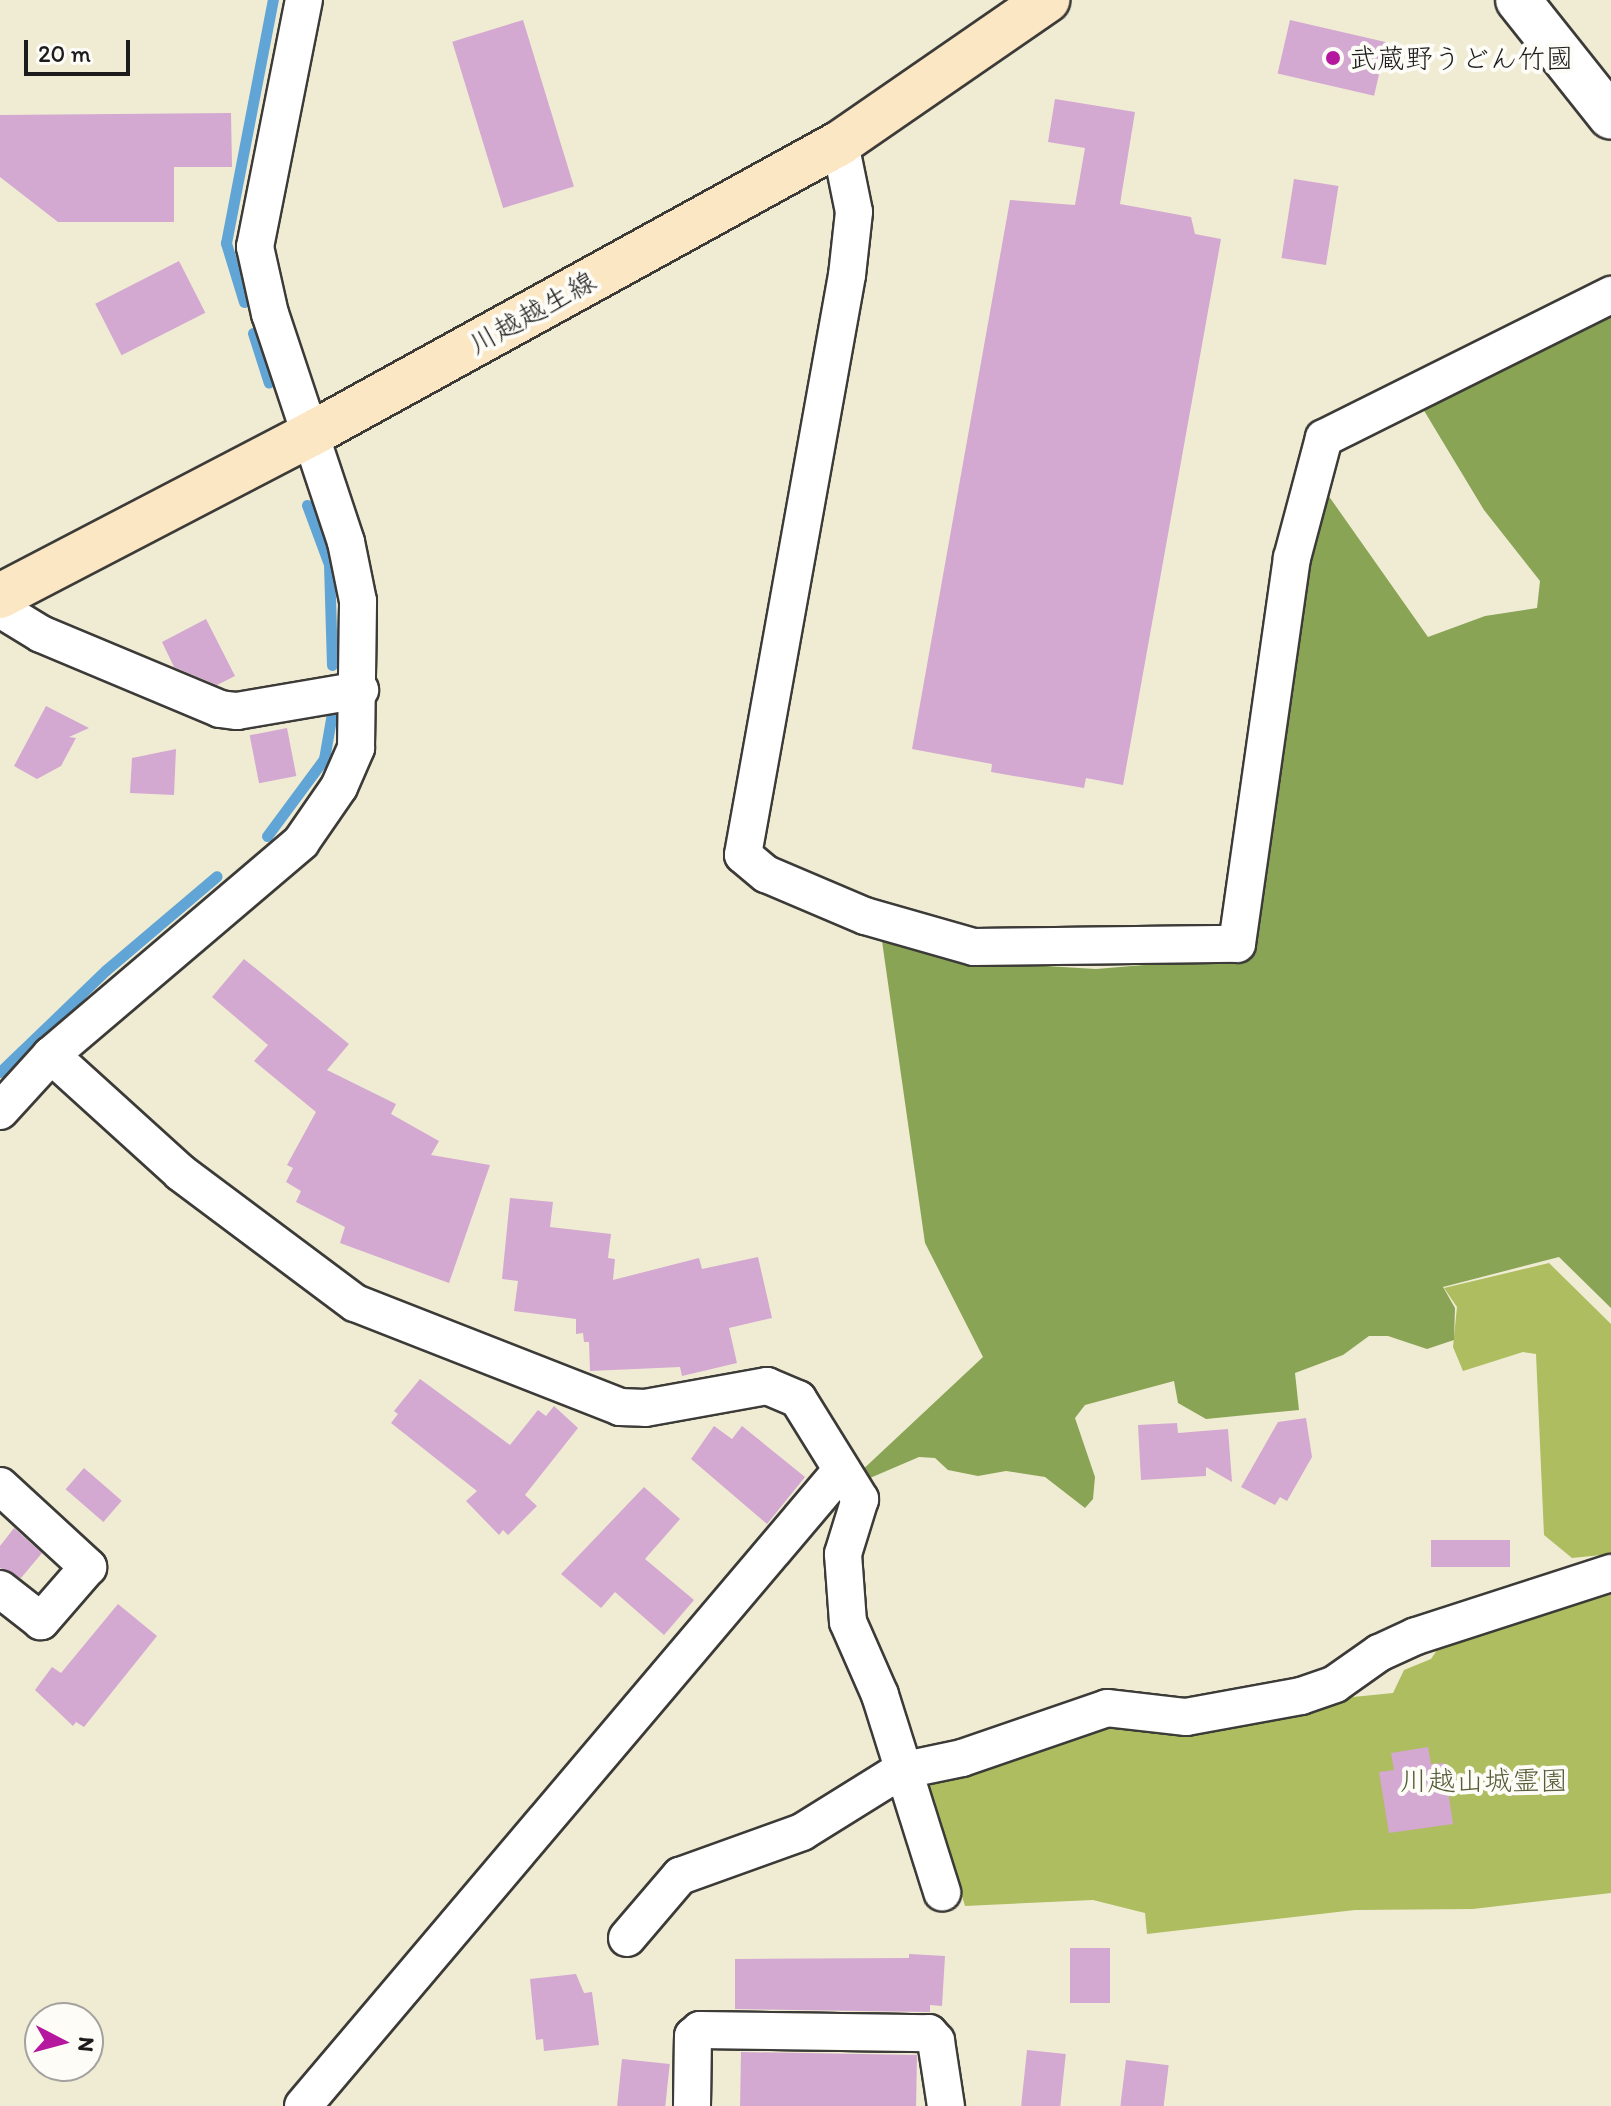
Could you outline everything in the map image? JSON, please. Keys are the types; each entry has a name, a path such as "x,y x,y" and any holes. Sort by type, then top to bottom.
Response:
{"main road":[{"name":"川越越生線","path":"0,596 313,433 840,143 1025,6"}],"street":[{"path":"0,1111 51,1055 301,842 339,787 356,748 360,690 358,601 313,433 270,314 255,247 304,0"},
{"path":"1518,0 1611,117"},
{"path":"840,143 854,212 847,275 743,855 766,874 865,916 974,947 1237,944 1292,558 1324,438 1611,295"},
{"path":"0,609 41,634 220,709 237,711 360,690"},
{"path":"51,1055 181,1173 355,1303 620,1407 645,1408 742,1387 783,1390 798,1399 839,1473 860,1499 843,1554 848,1622 880,1695 900,1771 942,1892"},
{"path":"303,2106 839,1473"},
{"path":"0,1486 88,1567 41,1621 0,1589"},
{"path":"627,1938 680,1876 802,1832 900,1771 962,1758 1107,1708 1186,1717 1301,1696 1335,1684 1379,1653 1416,1636 1611,1573"},
{"path":"692,2106 693,2036 700,2030 929,2033 936,2041 946,2106"}],"green space":[{"path":"1611,310 1611,1308 1559,1257 1443,1287 1455,1308 1454,1340 1427,1349 1388,1336 1369,1336 1343,1355 1295,1373 1299,1410 1206,1419 1178,1403 1174,1381 1085,1405 1075,1418 1095,1477 1093,1499 1085,1508 1045,1477 1006,1471 978,1476 948,1470 935,1458 919,1457 870,1478 858,1474 983,1357 925,1243 882,941 979,962 1096,969 1252,956 1284,695 1306,564 1328,495 1428,637 1485,616 1537,608 1540,581 1484,510 1420,404"},
{"path":"1549,1263 1611,1324 1611,1554 1572,1558 1544,1535 1536,1354 1523,1352 1463,1371 1453,1347 1457,1307 1444,1288"},
{"name":"川越山城霊園","path":"1611,1586 1611,1893 1473,1909 1355,1910 1147,1934 1145,1913 1093,1900 965,1906 928,1782 1083,1724 1393,1693 1404,1670 1431,1659 1437,1650"}],"building":[{"path":"523,20 574,186 503,208 452,42"},
{"name":"武蔵野うどん竹國","path":"1290,20 1386,42 1374,96 1278,74"},
{"path":"1055,99 1135,112 1120,204 1191,217 1195,234 1221,239 1123,785 1086,778 1084,788 991,772 992,764 912,749 1010,200 1075,205 1085,148 1048,142"},
{"path":"231,113 232,167 174,167 174,222 58,222 0,177 0,115"},
{"path":"1294,179 1338,186 1326,265 1281,258"},
{"path":"179,261 205,313 122,355 95,304"},
{"path":"206,619 235,676 217,685 174,667 162,642"},
{"path":"46,706 89,728 69,737 76,738 61,766 37,779 14,766"},
{"path":"287,728 296,776 259,783 250,735"},
{"path":"176,749 174,795 130,793 132,758"},
{"path":"244,959 349,1044 327,1070 396,1104 391,1114 439,1141 431,1155 490,1165 449,1283 340,1243 345,1227 296,1202 301,1191 286,1182 293,1168 287,1165 316,1112 254,1061 268,1045 212,997"},
{"path":"510,1198 553,1202 550,1227 611,1234 608,1258 615,1259 613,1280 699,1258 702,1269 758,1257 772,1318 729,1328 737,1363 682,1376 680,1367 590,1371 589,1342 584,1342 583,1333 576,1334 576,1319 514,1311 518,1281 502,1279"},
{"path":"420,1379 510,1445 538,1410 546,1416 554,1406 578,1428 525,1495 537,1506 508,1535 503,1530 499,1535 466,1501 477,1491 391,1423 398,1414 394,1411"},
{"path":"1306,1418 1312,1457 1287,1501 1280,1497 1275,1505 1241,1487 1278,1422"},
{"path":"1177,1423 1178,1433 1228,1429 1232,1482 1206,1467 1206,1476 1141,1480 1138,1425"},
{"path":"714,1426 732,1439 742,1426 805,1477 767,1524 691,1459"},
{"path":"84,1468 122,1501 103,1522 66,1489"},
{"path":"644,1487 680,1519 645,1559 694,1600 664,1635 615,1592 601,1608 561,1574"},
{"path":"14,1528 42,1553 21,1578 0,1568 0,1546"},
{"path":"1431,1540 1510,1540 1510,1567 1431,1567"},
{"path":"118,1604 157,1636 84,1727 76,1722 73,1726 35,1690 52,1667 61,1673"},
{"path":"1428,1747 1431,1764 1444,1763 1453,1824 1389,1833 1379,1772 1394,1770 1391,1753"},
{"path":"1070,1948 1110,1948 1110,2003 1070,2003"},
{"path":"909,1954 945,1956 942,2006 930,2005 930,2012 735,2009 735,1959 909,1958"},
{"path":"576,1974 584,1993 592,1992 599,2045 544,2051 543,2039 536,2040 530,1979"},
{"path":"1027,2050 1066,2054 1060,2106 1021,2106"},
{"path":"741,2052 917,2055 916,2106 740,2106"},
{"path":"622,2059 670,2064 665,2106 617,2106"},
{"path":"1126,2060 1169,2065 1164,2106 1120,2106"}],"waterway":[{"path":"244,302 226,243 273,0"},
{"path":"253,333 269,383"},
{"path":"307,505 329,564 332,665"},
{"path":"267,836 324,759 332,713"},
{"path":"0,1072 106,970 217,876"}],"place":[{"name":"武蔵野うどん竹國","path":"1333,58"}]}
